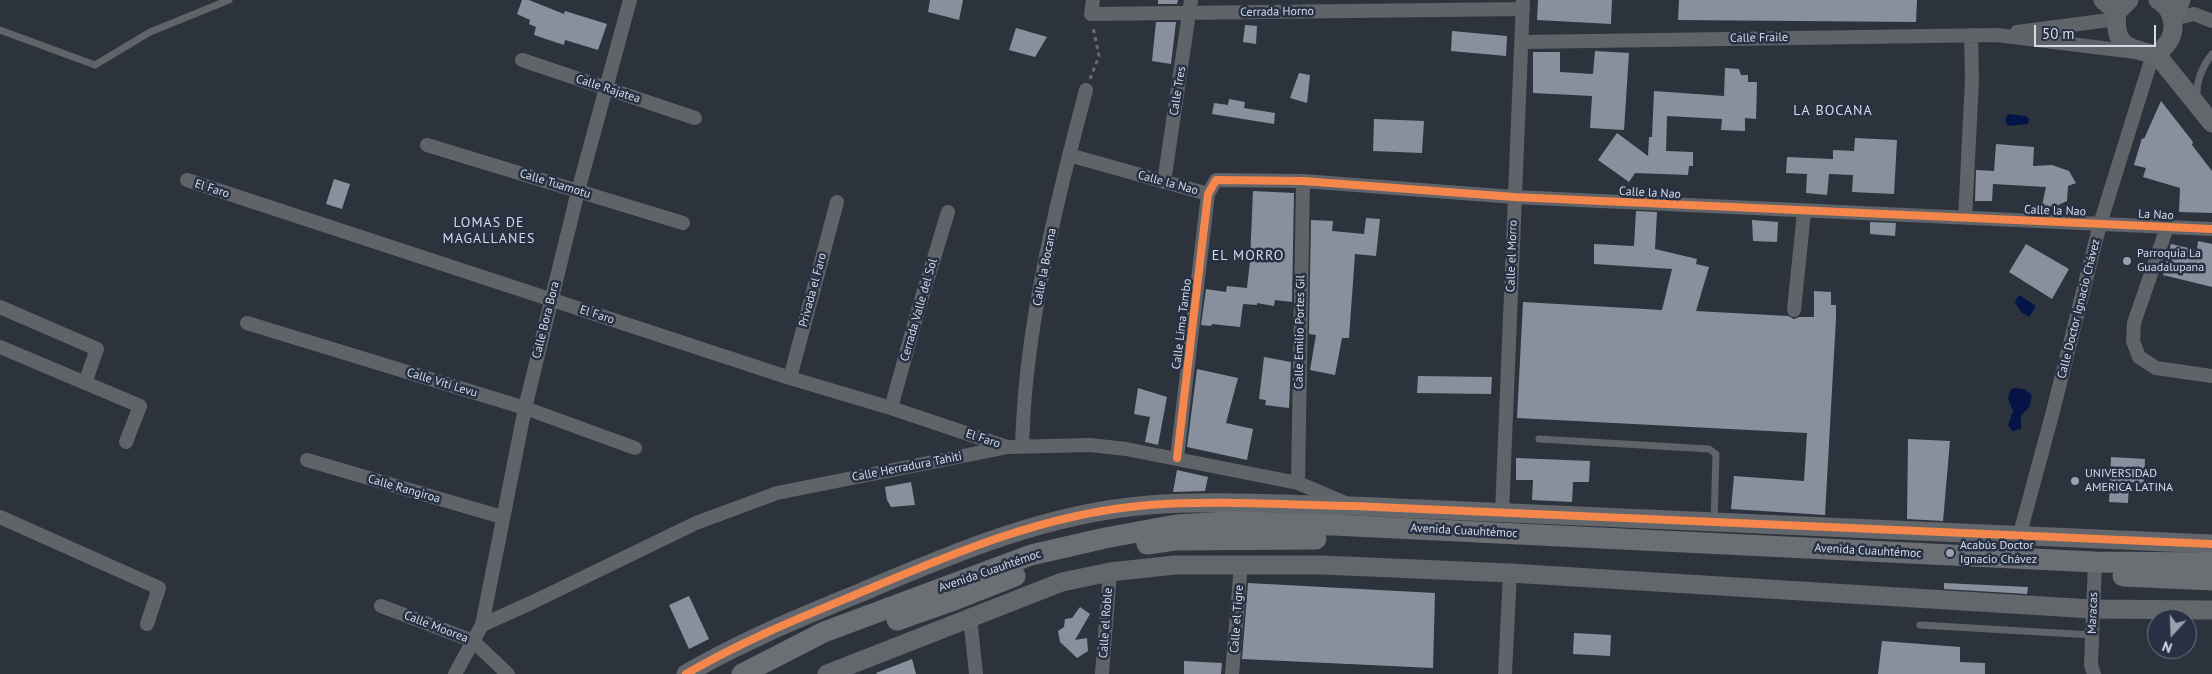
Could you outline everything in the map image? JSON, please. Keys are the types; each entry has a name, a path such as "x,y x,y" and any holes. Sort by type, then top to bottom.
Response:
{"main road":[{"name":"Avenida Cuauhtémoc","path":"742,674 824,632 1031,555 1105,538 1176,525 1227,522 1333,525 2095,568 2212,580"},
{"name":"Avenida Cuauhtémoc","path":"773,674 828,643 954,600 1036,568 1102,551 1175,540 1255,538 1360,539 2095,568 2212,563"}],"street":[{"name":"Calle Bora Bora","path":"455,674 482,625 525,408 578,191 630,0"},
{"path":"1091,14 1093,0"},
{"name":"Calle Tres","path":"1164,182 1191,0"},
{"path":"2158,0 2165,4 2173,19"},
{"path":"2149,53 2171,39 2173,19 2181,0"},
{"name":"Cerrada Horno","path":"1091,14 1190,14 1402,5 1523,5"},
{"name":"Calle el Morro","path":"1502,513 1523,5"},
{"path":"2117,8 2117,31 2123,42 2149,53 2198,103 2212,123"},
{"name":"Calle Fraile","path":"1997,35 2117,8"},
{"path":"2173,19 2194,14 2212,21"},
{"path":"1965,218 1972,80 1971,35"},
{"name":"Calle Fraile","path":"1522,42 1997,35 2149,53"},
{"name":"Calle Doctor Ignacio Chávez","path":"2019,537 2100,224 2149,53"},
{"name":"Calle Rajatea","path":"522,60 695,118"},
{"name":"Calle la Bocana","path":"1015,447 1039,294 1069,155 1086,90"},
{"name":"Calle Tuamotu","path":"427,144 683,223"},
{"name":"Calle la Nao","path":"1069,155 1208,194 1216,180 1303,181 1514,197 1804,212 2100,224"},
{"name":"El Faro","path":"187,180 790,378 1015,447"},
{"name":"Calle Emilio Portes Gil","path":"1298,483 1303,181"},
{"name":"Calle Lima Tambo","path":"1177,458 1208,194"},
{"name":"Privada el Faro","path":"790,378 836,202"},
{"name":"Cerrada Valle del Sol","path":"891,408 948,212"},
{"path":"1794,310 1804,212"},
{"name":"La Nao","path":"2100,224 2212,229"},
{"path":"2167,227 2134,323 2133,341 2139,357 2156,368 2212,376"},
{"path":"0,307 97,349 85,383"},
{"name":"Calle Viti Levu","path":"247,323 525,408 635,448"},
{"path":"0,347 140,406 126,442"},
{"name":"Calle Herradura Tahiti","path":"482,625 696,523 777,493 1015,447 1090,445 1177,458 1298,483 1353,506"},
{"name":"Calle Rangiroa","path":"306,460 502,517"},
{"path":"686,674 776,628 998,537 1072,516 1148,506 1212,503 1353,506 2019,537 2212,544"},
{"path":"0,517 159,588 147,624"},
{"path":"834,673 970,616 1062,582 1110,572 1175,566 1241,564 1510,573 2092,609 2212,610"},
{"name":"Calle el Tigre","path":"1232,674 1241,564"},
{"name":"Maracas","path":"2090,671 2095,568"},
{"name":"Calle el Roble","path":"1102,674 1110,572"},
{"path":"1505,674 1510,573"},
{"name":"Calle Moorea","path":"381,606 473,641 508,674"},
{"path":"970,616 976,674"}],"lane":[{"path":"0,30 95,65 150,32 229,0"},
{"path":"2198,103 2196,88 2199,76 2212,54"},
{"path":"1539,438 1709,449 1716,454 1714,522"},
{"path":"1920,625 2092,635"}],"path":[{"path":"1086,90 1099,56 1091,14"}],"shaded area":[{"path":"2008,114 2026,116 2029,119 2028,124 2008,126 2005,120"},
{"path":"2018,296 2036,306 2029,317 2021,312 2015,303"},
{"path":"2011,389 2024,389 2032,395 2030,406 2021,416 2021,429 2012,431 2008,425 2013,411 2008,398"}],"building":[{"path":"522,0 529,0 564,14 565,11 607,24 598,50 565,40 564,45 534,35 536,27 529,24 530,20 517,14"},
{"path":"930,0 963,0 959,20 928,12"},
{"path":"1158,0 1178,0 1177,4 1158,4"},
{"path":"1538,0 1612,0 1611,24 1537,20"},
{"path":"1679,0 1917,0 1916,22 1678,20"},
{"path":"1156,22 1176,22 1171,64 1152,61"},
{"path":"1245,25 1257,26 1256,44 1243,42"},
{"path":"1016,28 1047,37 1035,57 1009,50"},
{"path":"1452,31 1507,36 1506,56 1451,51"},
{"path":"1595,51 1629,53 1624,130 1590,128 1592,96 1533,93 1533,52 1560,52 1560,72 1593,74"},
{"path":"1725,68 1739,69 1741,75 1748,75 1748,82 1757,82 1756,119 1745,118 1745,131 1721,130 1722,119 1667,116 1666,151 1693,152 1693,166 1689,166 1688,175 1635,173 1629,182 1598,160 1617,133 1648,156 1649,137 1652,137 1654,91 1724,96"},
{"path":"1299,73 1310,75 1307,103 1290,98"},
{"path":"1229,99 1245,102 1244,108 1275,113 1274,124 1212,114 1214,103 1228,105"},
{"path":"2161,101 2193,142 2192,145 2212,171 2212,213 2179,212 2180,188 2143,177 2146,168 2134,165 2142,138 2144,139"},
{"path":"1374,119 1424,121 1422,153 1373,151"},
{"path":"1855,138 1897,140 1894,194 1852,192 1853,175 1829,174 1827,195 1806,193 1807,174 1786,173 1787,157 1833,159 1833,150 1854,151"},
{"path":"1996,144 2034,147 2033,166 2052,165 2069,171 2076,183 2068,186 2067,201 2054,207 2042,205 2046,187 1993,184 1992,201 1975,201 1976,170 1994,171"},
{"path":"334,179 350,184 342,209 326,204"},
{"path":"1253,191 1294,193 1292,302 1275,300 1274,306 1257,303 1257,305 1243,304 1240,327 1212,324 1211,326 1201,325 1206,289 1226,292 1227,286 1247,288"},
{"path":"1636,211 1657,212 1655,249 1697,259 1696,264 1709,267 1696,311 1788,316 1794,319 1814,317 1814,291 1831,292 1831,305 1836,305 1836,318 1825,515 1731,509 1734,476 1804,481 1807,433 1517,418 1523,302 1662,310 1672,269 1594,264 1594,244 1634,246"},
{"path":"1366,218 1380,219 1376,256 1355,254 1349,338 1342,338 1335,375 1310,370 1316,335 1309,334 1311,220 1333,221 1332,231 1364,234"},
{"path":"1752,220 1778,222 1777,242 1753,241"},
{"path":"1870,222 1896,223 1895,236 1870,234"},
{"path":"2198,241 2212,244 2212,287 2163,275 2171,244 2197,250"},
{"path":"2026,244 2069,269 2052,299 2009,272"},
{"path":"1264,357 1291,362 1289,408 1265,405 1266,400 1259,399"},
{"path":"1197,369 1238,378 1226,423 1253,429 1247,460 1187,447"},
{"path":"1418,376 1492,377 1491,394 1417,393"},
{"path":"1138,388 1167,397 1158,445 1145,442 1150,417 1134,414"},
{"path":"1908,439 1950,441 1943,521 1907,519"},
{"path":"2111,457 2145,459 2144,483 2129,482 2128,503 2109,502"},
{"path":"1516,458 1590,461 1589,482 1573,482 1572,502 1532,500 1533,480 1516,480"},
{"path":"1177,470 1208,477 1205,491 1173,492"},
{"path":"911,482 915,505 891,507 887,500 885,487"},
{"path":"1248,583 1435,593 1433,668 1242,659"},
{"path":"1944,583 2028,587 2027,594 1944,589"},
{"path":"689,596 709,639 689,649 669,605"},
{"path":"1080,607 1090,614 1075,640 1087,638 1088,651 1077,658 1060,642 1058,631 1064,627 1065,619 1072,618"},
{"path":"1574,633 1611,635 1610,656 1573,654"},
{"path":"1882,641 1960,647 1960,662 1985,663 1985,674 1878,674"},
{"path":"912,659 916,674 876,673"},
{"path":"1184,661 1222,663 1221,674 1184,674"}],"cycle path":[{"path":"1177,458 1208,194 1216,180 1303,181 1514,197 2212,229"},
{"path":"686,674 727,651 770,631 964,550 1036,526 1111,509 1149,505 1226,503 1353,506 2212,544"}],"place":[{"name":"Parroquia La Guadalupana","path":"2127,261"},
{"name":"UNIVERSIDAD AMERICA LATINA","path":"2075,481"},
{"name":"Acabús Doctor Ignacio Chávez","path":"1950,553"}],"district":[{"name":"LA BOCANA","path":"1833,111"},
{"name":"LOMAS DE MAGALLANES","path":"489,232"},
{"name":"EL MORRO","path":"1248,256"}]}
